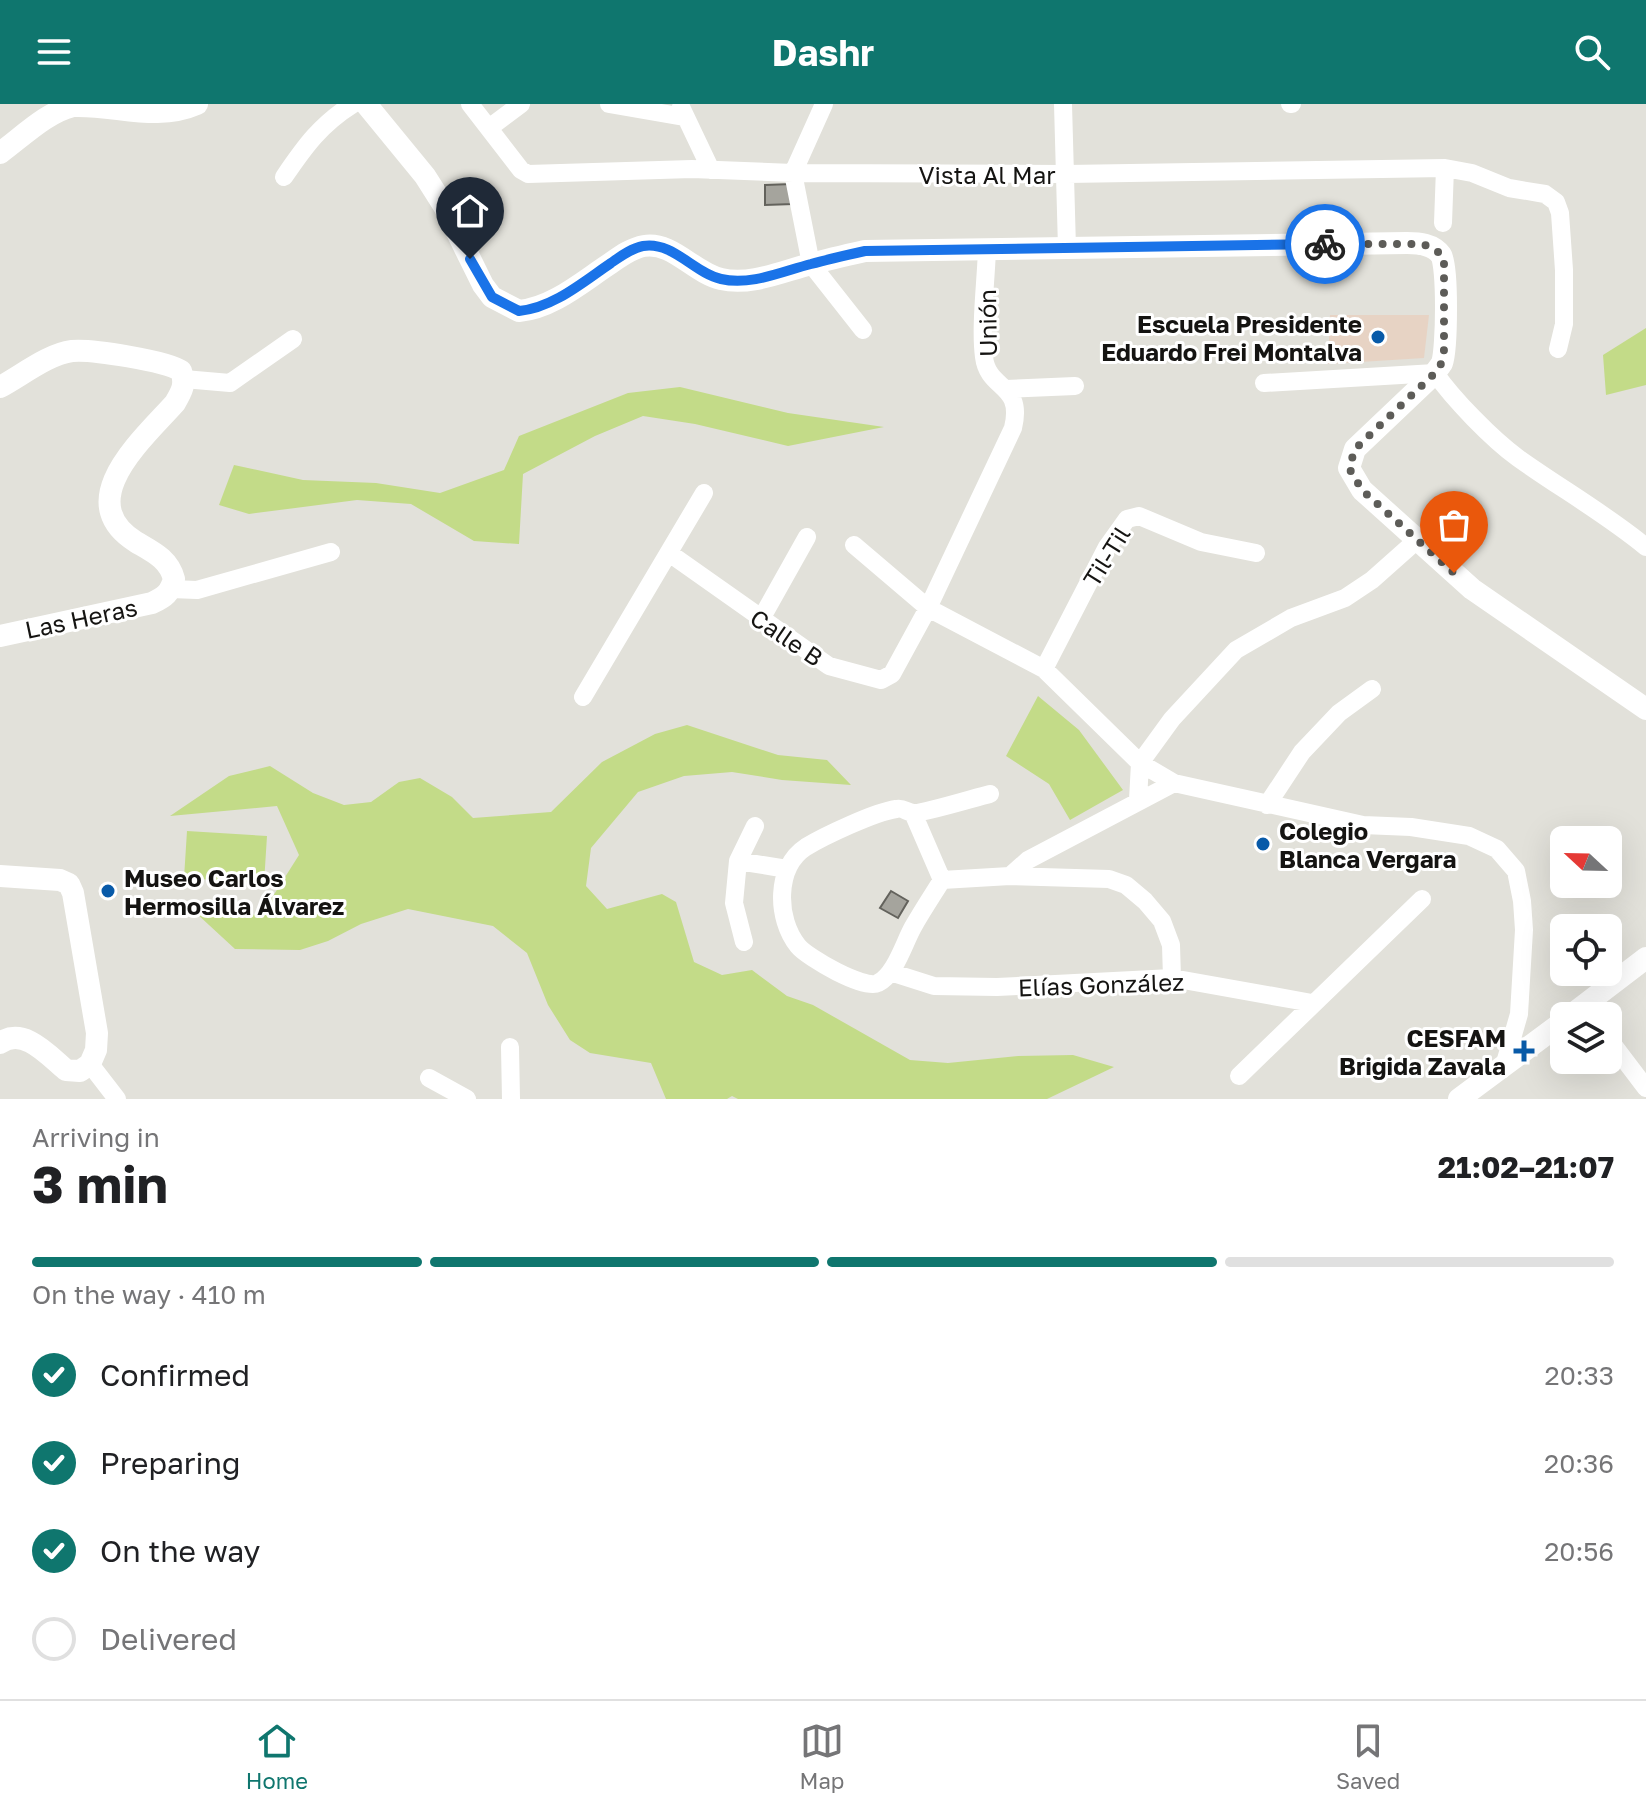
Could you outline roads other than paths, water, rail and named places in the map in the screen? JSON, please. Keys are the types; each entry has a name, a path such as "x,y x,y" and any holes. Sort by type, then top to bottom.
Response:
{"street":[{"path":"0,153 58,111 73,106 169,112 197,104"},
{"path":"284,177 309,139 353,104"},
{"path":"366,104 425,176 444,206 483,285 492,297 511,309 531,310 544,305 620,257 646,246 658,246 672,252 704,274 724,280 774,276 865,251 1422,244 1435,249 1444,258 1444,350 1441,364 1355,449 1349,468 1362,490 1472,589 1646,709"},
{"path":"470,104 489,128 521,104"},
{"path":"609,104 682,111 711,170"},
{"path":"824,104 793,173 811,264 863,330"},
{"path":"1063,104 1067,248"},
{"name":"Vista Al Mar","path":"489,128 521,170 528,174 711,170 1067,174 1445,168 1472,173 1509,188 1545,194 1556,202 1560,213 1564,270 1564,324 1558,349"},
{"path":"1443,223 1445,168"},
{"name":"Unión","path":"987,249 984,359 994,378 1006,389"},
{"path":"184,379 230,383 293,339"},
{"path":"0,387 72,351 165,363 181,371 183,390 115,477 108,502 109,514 125,535 167,563 174,579 171,589 197,590 331,552"},
{"path":"1264,383 1435,373"},
{"path":"1435,373 1445,387 1515,456 1626,530 1646,547"},
{"path":"1006,389 1075,386"},
{"path":"928,608 1013,428 1015,401 1006,389"},
{"path":"583,697 704,493"},
{"name":"Til-Til","path":"1044,669 1107,547 1127,519 1139,516 1201,542 1256,553"},
{"path":"761,619 807,537"},
{"path":"1138,800 1140,763 1172,719 1236,650 1291,618 1345,598 1372,580 1417,540"},
{"path":"854,545 928,608 1044,669 1140,763 1174,783 1363,825 1411,827 1469,836 1497,849 1516,871 1524,930 1519,1014 1505,1063"},
{"name":"Calle B","path":"669,553 829,666 881,680 892,674 928,608"},
{"name":"Las Heras","path":"0,636 152,603 171,589"},
{"path":"1267,805 1302,752 1339,713 1372,689"},
{"path":"1010,876 1028,860 1174,783"},
{"path":"942,880 913,926 890,972 880,983 872,985 817,960 798,947 787,927 782,908 787,869 805,848 896,808 913,813 990,794"},
{"path":"913,813 942,880"},
{"path":"744,942 734,903 738,861 755,826"},
{"path":"738,861 787,869"},
{"path":"0,876 60,880 69,884 97,1033 96,1050 90,1064 73,1072 66,1070 34,1043 15,1038 0,1043"},
{"path":"942,880 1010,876 1109,879 1126,885 1162,921 1171,945 1172,978"},
{"path":"1239,1076 1422,899"},
{"path":"1595,1002 1646,958"},
{"name":"Elías González","path":"890,972 934,986 997,987 1172,978 1312,1003"},
{"path":"1459,1099 1550,1031"},
{"path":"510,1047 511,1099"},
{"path":"1622,1056 1646,1088"},
{"path":"90,1064 117,1099"},
{"path":"429,1078 467,1099"}],"place":[{"name":"Escuela Presidente Eduardo Frei Montalva","path":"1378,337"},
{"name":"Colegio Blanca Vergara","path":"1263,844"},
{"name":"Museo Carlos Hermosilla Álvarez","path":"108,891"},
{"name":"CESFAM Brigida Zavala","path":"1524,1051"}]}
